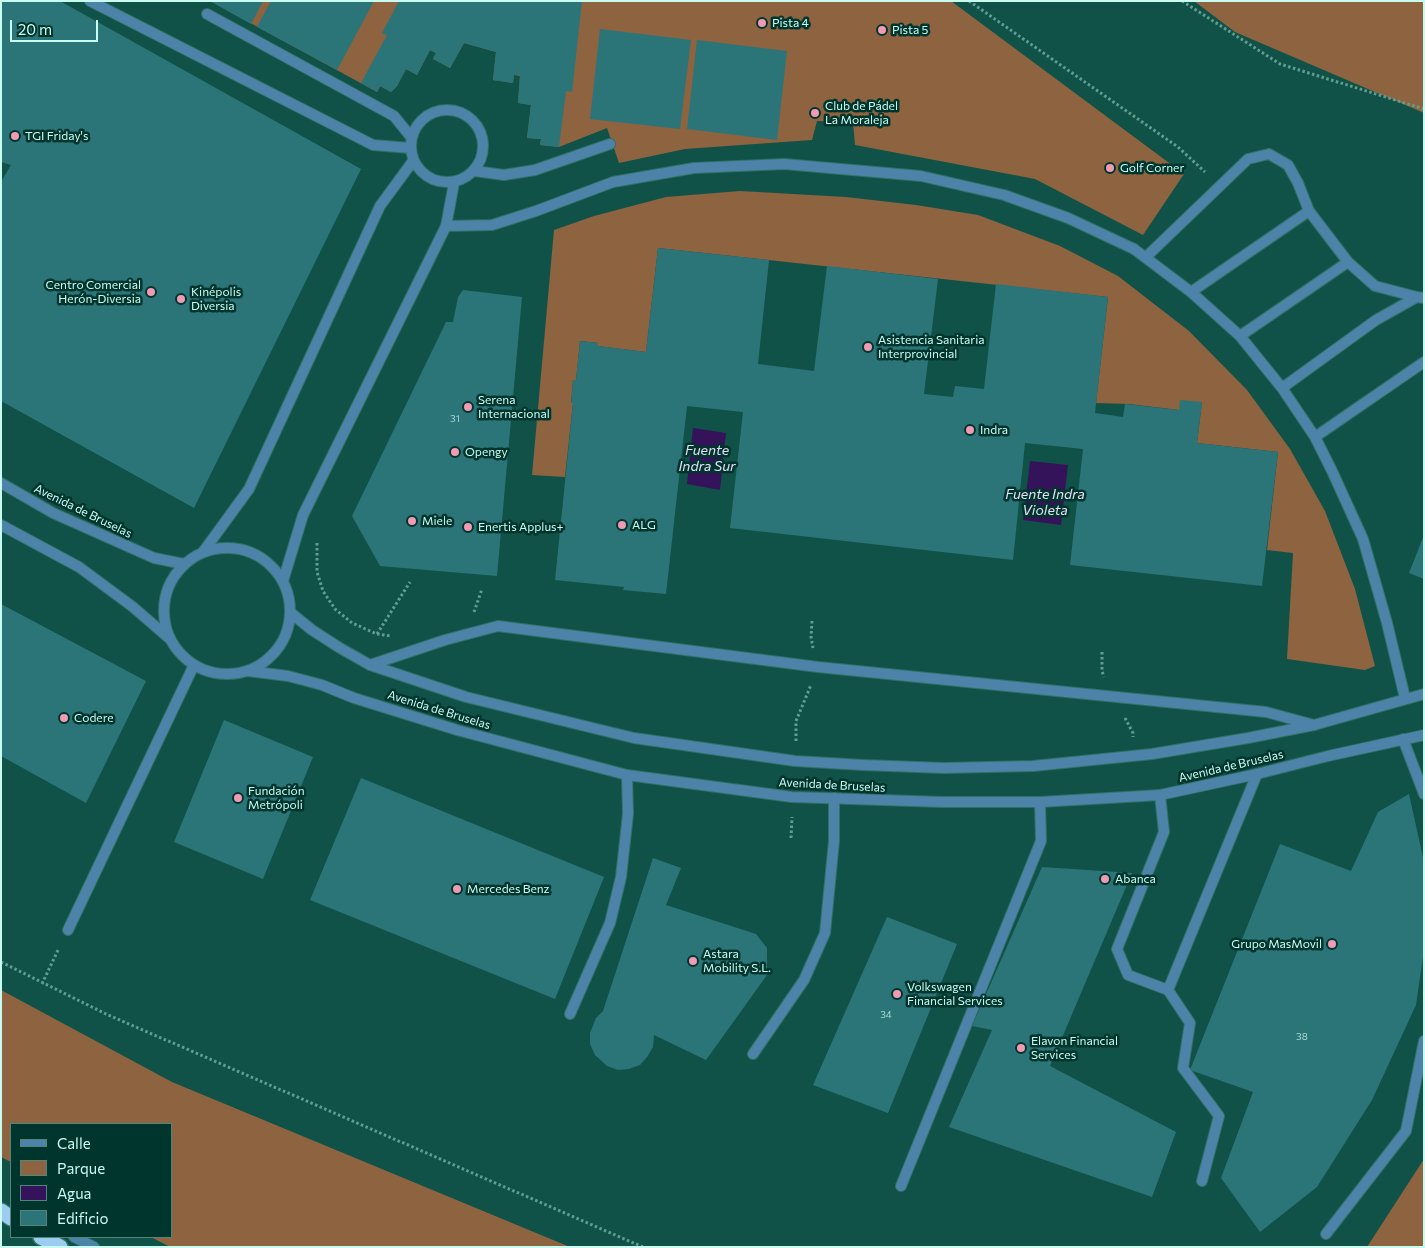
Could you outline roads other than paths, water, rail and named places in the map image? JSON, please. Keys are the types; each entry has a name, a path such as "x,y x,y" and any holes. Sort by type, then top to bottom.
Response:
{"highway":[{"path":"43,1238 60,1247"}],"street":[{"path":"90,1 373,144 410,148"},
{"path":"207,14 394,116 412,137"},
{"path":"447,109 459,112 470,117 478,126 483,137 484,149 481,161 475,171 454,183 442,183 430,179 420,172 413,161 410,148 412,137 417,126 425,117 447,109"},
{"path":"475,171 504,175 535,170 610,144"},
{"path":"1146,257 1248,159 1269,154 1288,164 1309,211 1348,262 1376,286 1420,298"},
{"path":"203,552 249,489 380,206 413,161"},
{"path":"446,226 492,225 536,211 613,182 694,168 784,164 921,176 1004,195 1068,218 1134,249 1191,292 1240,336 1282,388 1315,437 1363,539 1387,623 1405,698"},
{"path":"283,581 302,515 446,226 454,183"},
{"path":"1191,292 1309,211"},
{"path":"1240,336 1348,262"},
{"path":"1282,388 1376,320 1420,298"},
{"path":"1315,437 1424,362"},
{"name":"Avenida de Bruselas","path":"1,484 53,513 154,558 184,564"},
{"path":"1,525 79,567 134,607 170,640 180,654 194,665 211,673 230,674 248,671 270,658 285,637 291,612 289,596 283,581 269,563 249,551 226,547 203,552 184,564 171,580 164,600 164,620 170,640"},
{"name":"Avenida de Bruselas","path":"291,612 319,634 370,664 466,697 634,738 795,761 863,766 944,768 1033,766 1152,754 1314,725 1424,694"},
{"path":"370,664 498,626 818,667 1266,712 1314,725"},
{"path":"68,930 194,665"},
{"name":"Avenida de Bruselas","path":"248,671 288,676 322,685 354,698 457,730 627,775 792,797 942,802 1040,802 1160,795 1424,735"},
{"path":"1403,739 1424,794"},
{"path":"1168,990 1257,774"},
{"path":"570,1014 610,923 621,877 628,814 627,775"},
{"path":"1160,795 1164,832 1117,950 1128,975 1168,990 1190,1023 1183,1068 1219,1116 1202,1182"},
{"path":"753,1054 804,980 825,933 834,840 834,798"},
{"path":"901,1186 1041,841 1040,802"},
{"path":"1326,1234 1406,1131 1424,1041"},
{"path":"76,1238 94,1247"}],"water":[{"name":"Fuente Indra Sur","path":"693,428 726,433 720,490 687,484"},
{"name":"Fuente Indra Violeta","path":"1030,461 1068,465 1061,525 1023,520"}],"place":[{"name":"Pista 4","path":"762,23"},
{"name":"Pista 5","path":"882,30"},
{"name":"Club de Pádel La Moraleja","path":"815,113"},
{"name":"TGI Friday's","path":"15,136"},
{"name":"Golf Corner","path":"1110,168"},
{"name":"Centro Comercial Herón-Diversia","path":"151,292"},
{"name":"Kinépolis Diversia","path":"181,299"},
{"name":"Asistencia Sanitaria Interprovincial","path":"868,347"},
{"name":"Serena Internacional","path":"468,407"},
{"name":"Indra","path":"970,430"},
{"name":"Opengy","path":"455,452"},
{"name":"Miele","path":"412,521"},
{"name":"ALG","path":"622,525"},
{"name":"Enertis Applus+","path":"468,527"},
{"name":"Codere","path":"64,718"},
{"name":"Fundación Metrópoli","path":"238,798"},
{"name":"Abanca","path":"1105,879"},
{"name":"Mercedes Benz","path":"457,889"},
{"name":"Grupo MasMovil","path":"1332,944"},
{"name":"Astara Mobility S.L.","path":"693,961"},
{"name":"Volkswagen Financial Services","path":"897,994"},
{"name":"Elavon Financial Services","path":"1021,1048"}]}
